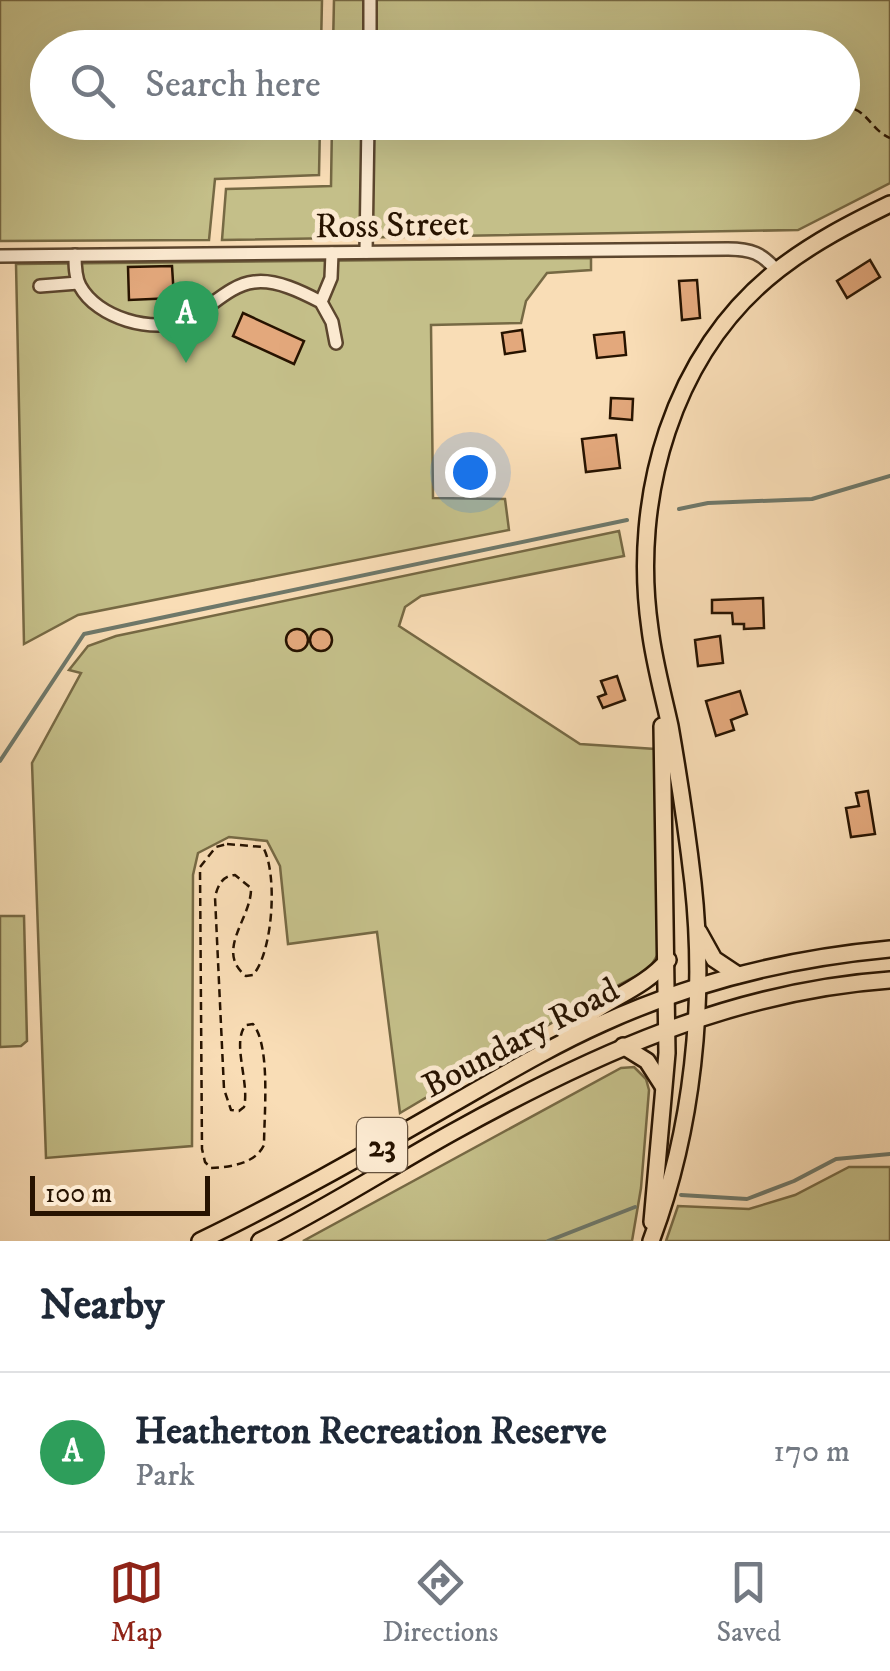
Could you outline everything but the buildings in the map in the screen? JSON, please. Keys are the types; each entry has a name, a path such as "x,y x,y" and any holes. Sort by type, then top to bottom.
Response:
{"main road":[{"path":"651,1241 679,1146 696,988 695,924 679,782 650,632 646,586 651,501 663,448 671,418 708,344 730,316 777,271 834,232 890,204"},
{"path":"651,1241 668,1028 661,680"},
{"path":"695,924 714,960 738,976"},
{"name":"Boundary Road","path":"200,1241 286,1199 560,1042 668,997 738,976 823,957 890,949"},
{"path":"560,1042 585,1015 650,978 668,960"},
{"name":"Boundary Road","path":"260,1241 532,1090 623,1046 695,1019 824,987 890,980"},
{"path":"623,1046 648,1060 665,1094"}],"street":[{"path":"370,0 370,30"},
{"path":"366,252 368,140"},
{"name":"Ross Street","path":"0,256 748,249 761,254 777,271"},
{"path":"321,302 331,278 332,253"},
{"path":"75,256 78,283 87,296 110,313 156,325 186,320 238,287 254,282 281,286 321,302 332,322 336,342"},
{"path":"40,286 78,283"}],"path":[{"path":"860,111 874,128 890,138"},
{"path":"216,847 263,847 271,865 272,896 262,962 252,975 246,976 235,963 233,944 252,899 249,885 236,874 228,876 218,887 224,1089 231,1110 240,1111 246,1086 238,1038 240,1031 253,1024 258,1029 262,1055 264,1145 260,1153 241,1164 212,1168 205,1162 202,1149 200,867 216,847"}],"shaded area":[{"path":"0,0 322,0 321,30 30,30 30,140 320,140 319,175 215,179 209,240 0,241"},
{"path":"334,0 890,0 890,183 798,230 222,240 226,189 331,186 332,140 860,140 860,30 333,30"},
{"path":"591,258 591,270 547,273 526,301 521,323 431,325 433,498 505,499 509,530 78,615 24,644 16,264"},
{"path":"619,531 624,556 421,596 405,607 399,626 580,744 655,749 660,951 649,969 400,1113 377,932 288,944 280,866 267,841 229,837 198,853 193,875 192,1146 46,1158 32,763 81,673 69,670 88,646 116,636"},
{"path":"0,916 24,916 27,1041 21,1046 0,1047"},
{"path":"634,1067 646,1079 649,1090 641,1188 632,1241 303,1241 621,1068"},
{"path":"849,1167 890,1167 890,1241 666,1241 678,1206 749,1209 795,1195"}],"waterway":[{"path":"679,509 708,503 812,499 890,476"},
{"path":"0,761 84,634 627,520"},
{"path":"681,1195 747,1199 836,1159 890,1154"},
{"path":"548,1241 635,1207"}],"place":[{"name":"Heatherton Recreation Reserve","path":"186,363"}]}
